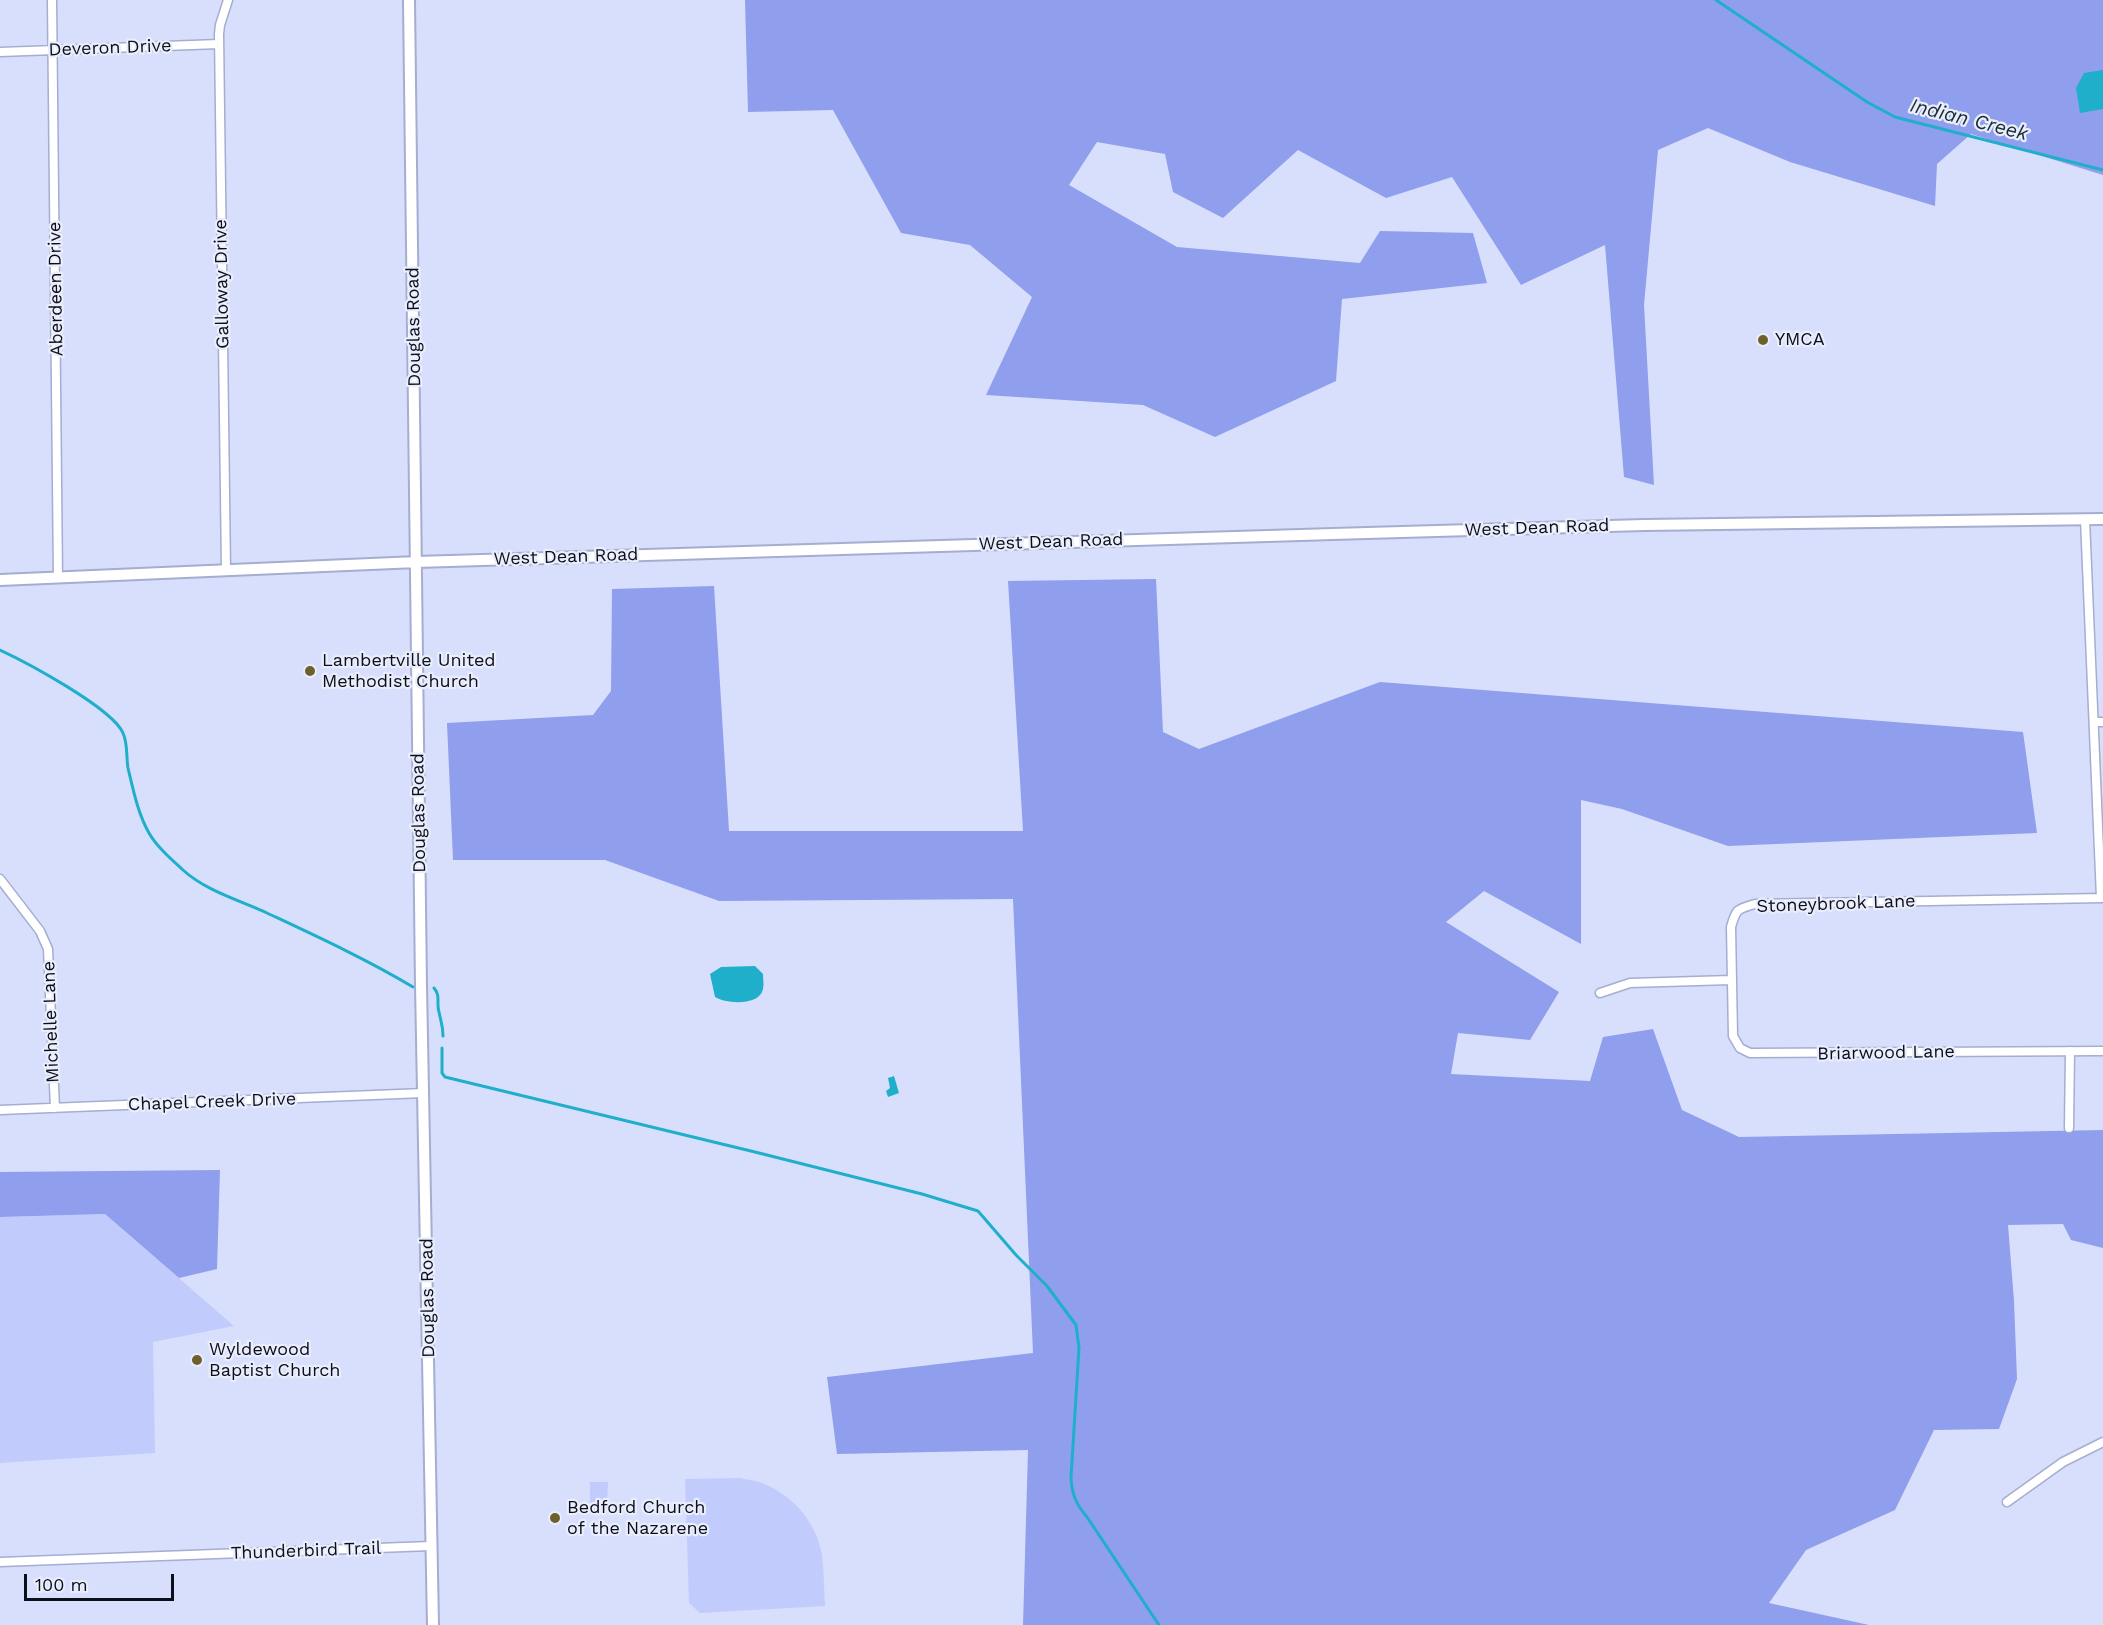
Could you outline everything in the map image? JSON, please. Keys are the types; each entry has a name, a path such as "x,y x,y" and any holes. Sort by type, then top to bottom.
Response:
{"street":[{"name":"Aberdeen Drive","path":"52,0 58,578"},
{"name":"Galloway Drive","path":"226,570 219,44 220,26 228,0"},
{"name":"Douglas Road","path":"409,0 433,1625"},
{"name":"Deveron Drive","path":"0,52 219,44"},
{"path":"2085,519 2098,722 2102,898"},
{"name":"West Dean Road","path":"0,580 417,562 1644,525 2103,519"},
{"name":"Michelle Lane","path":"0,879 40,931 48,949 55,1108"},
{"name":"Stoneybrook Lane","path":"1731,980 1731,927 1735,913 1741,908 1755,904 2102,898"},
{"path":"1600,993 1629,983 1731,980"},
{"name":"Briarwood Lane","path":"1731,980 1733,1036 1740,1048 1750,1053 2103,1051"},
{"path":"2069,1128 2070,1051"},
{"name":"Chapel Creek Drive","path":"0,1110 424,1094"},
{"path":"2007,1502 2063,1462 2103,1442"},
{"name":"Thunderbird Trail","path":"0,1562 431,1546"}],"shaded area":[{"path":"745,0 2103,0 2103,175 1971,134 1937,164 1935,206 1790,162 1708,128 1658,150 1644,305 1654,485 1624,477 1605,245 1521,285 1452,177 1386,198 1298,150 1223,218 1173,192 1165,154 1097,142 1069,185 1177,247 1360,263 1380,231 1473,233 1487,283 1342,299 1336,381 1215,437 1143,405 986,395 1032,297 970,245 901,233 833,110 748,112"},
{"path":"2103,70 2103,109 2080,113 2076,88 2084,73"},
{"path":"1156,579 1163,732 1199,749 1380,682 2023,732 2037,833 1728,846 1622,809 1581,800 1581,944 1484,891 1446,922 1559,992 1530,1040 1458,1033 1451,1074 1590,1081 1603,1037 1653,1029 1682,1110 1739,1137 2103,1130 2103,1248 2071,1240 2063,1224 2008,1225 2017,1379 1999,1429 1934,1430 1895,1510 1806,1550 1769,1603 1869,1625 1023,1625 1028,1450 837,1454 827,1377 1033,1353 1013,899 719,901 605,860 453,860 447,723 593,715 611,691 612,589 714,586 729,831 1023,831 1008,581"},
{"path":"755,966 763,974 761,995 742,1002 715,997 710,974 721,967"},
{"path":"894,1076 899,1093 888,1097 886,1091 890,1088 888,1078"},
{"path":"220,1170 217,1269 179,1278 105,1214 0,1217 0,1172"},
{"path":"105,1214 234,1326 153,1342 155,1453 0,1463 0,1217"},
{"path":"740,1478 761,1482 777,1490 803,1513 810,1523 822,1555 825,1606 700,1613 689,1603 685,1479"},
{"path":"590,1482 608,1482 607,1510 590,1510"}],"waterway":[{"name":"Indian Creek","path":"1716,0 1867,102 1895,117 2103,170"},
{"path":"0,650 67,687 103,711 116,723 125,737 128,768 145,826 164,853 183,870 202,884 322,939 413,987"},
{"path":"434,988 438,997 443,1036"},
{"path":"442,1048 442,1073 445,1077 755,1152 922,1194 978,1211 1016,1255 1047,1286 1076,1325 1079,1348 1071,1478 1075,1499 1159,1625"}],"place":[{"name":"YMCA","path":"1763,340"},
{"name":"Lambertville United Methodist Church","path":"310,671"},
{"name":"Wyldewood Baptist Church","path":"197,1360"},
{"name":"Bedford Church of the Nazarene","path":"555,1518"}]}
